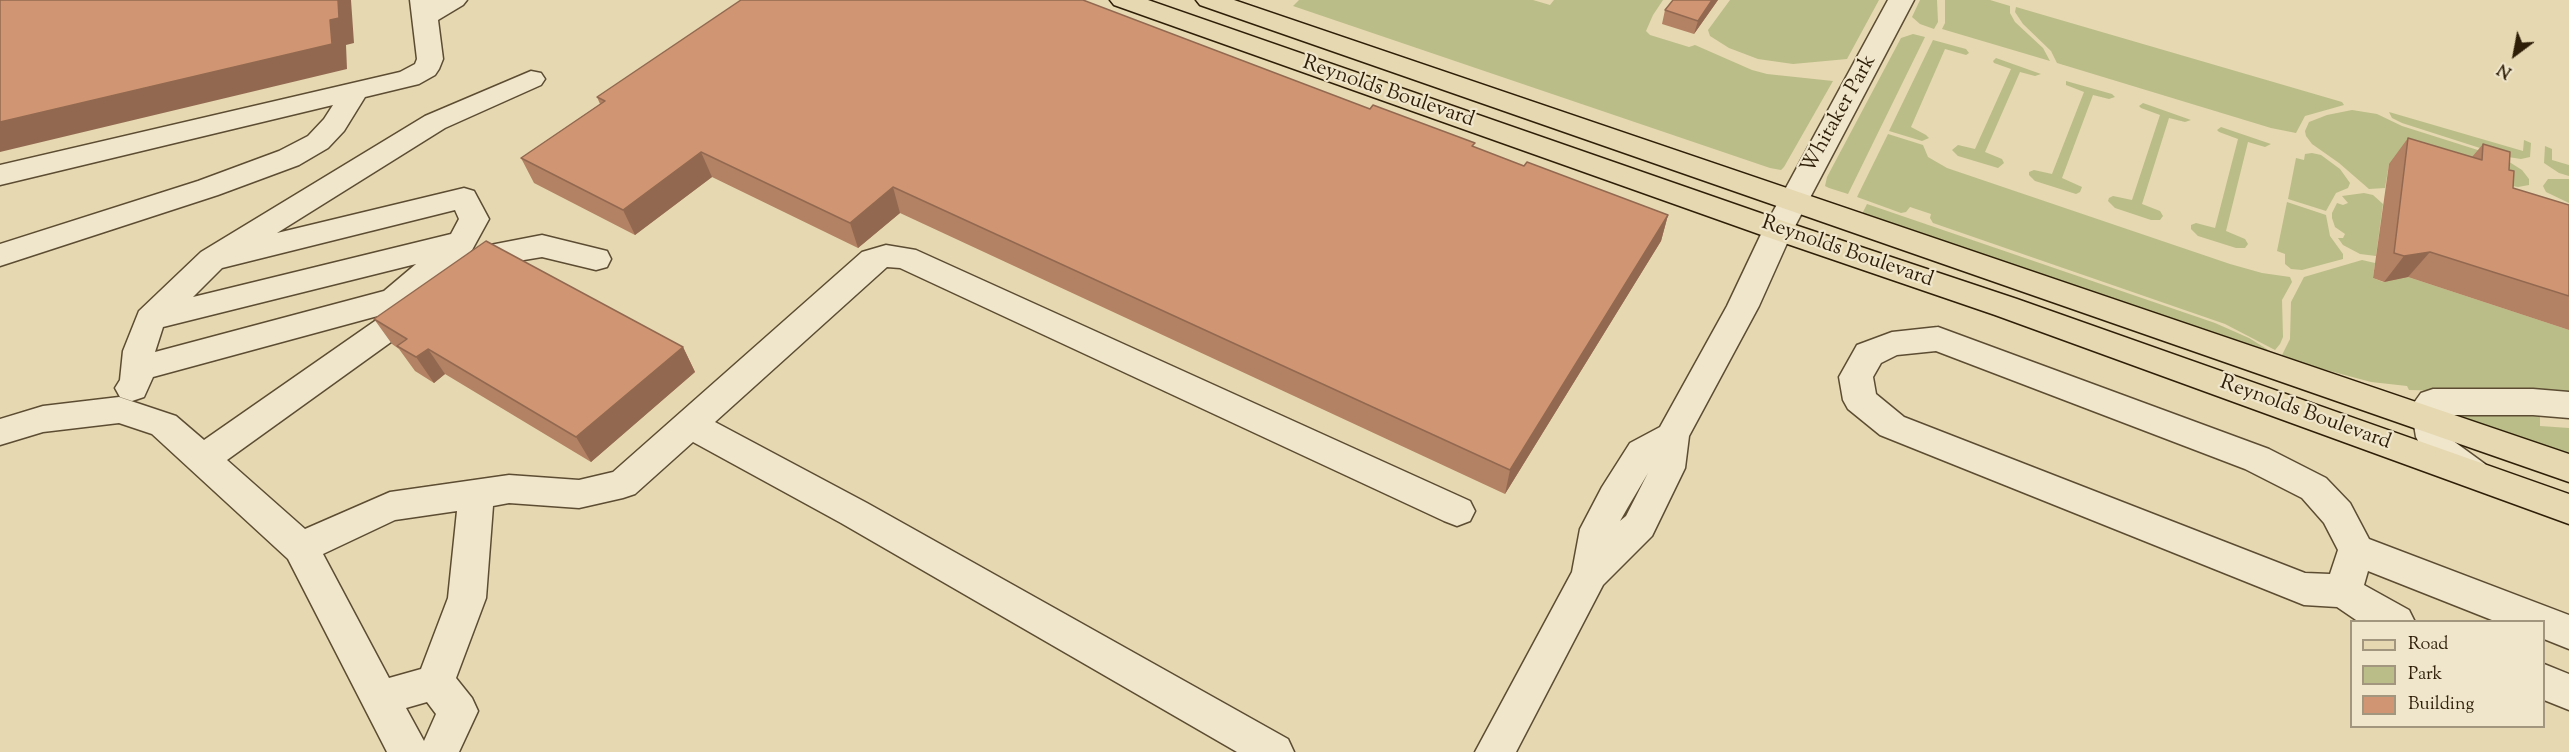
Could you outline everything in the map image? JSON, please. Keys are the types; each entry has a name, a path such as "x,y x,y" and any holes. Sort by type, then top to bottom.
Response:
{"main road":[{"name":"Reynolds Boulevard","path":"1123,0 1778,230 2006,307 2569,509"},
{"name":"Reynolds Boulevard","path":"1209,0 2569,468"}],"lane":[{"path":"0,175 409,78 426,69 430,59 424,8 454,0"},
{"name":"Whitaker Park","path":"1495,752 1590,574 1598,530 1615,497 1642,453 1672,436 1743,306 1778,230 1902,0"},
{"path":"119,410 136,382 139,351 150,319 212,260 435,122 531,79"},
{"path":"0,255 208,188 289,158 318,142 334,125 356,90"},
{"path":"138,369 394,300 461,243 474,219 464,198 212,260"},
{"path":"150,319 461,243"},
{"path":"203,459 491,255 543,246 596,259"},
{"path":"302,548 390,506 510,489 579,494 623,484 873,261 886,256 905,258 1457,511"},
{"path":"2394,620 2377,613 2344,591 2304,590 1892,426 1860,400 1856,377 1869,354 1892,344 1938,339 2257,459 2314,488 2337,513 2356,550 2537,620"},
{"path":"2473,474 2440,450 2433,436 2428,407 2438,400 2569,405"},
{"path":"0,432 44,419 119,410 164,425 302,548 408,752"},
{"path":"690,424 854,513 1274,752"},
{"path":"435,682 467,598 474,540 476,494"},
{"path":"2344,591 2356,550"},
{"path":"2545,623 2569,632"},
{"path":"380,698 435,682"},
{"path":"435,682 458,711 439,752"},
{"path":"2545,682 2569,692"}],"green space":[{"path":"1299,0 1533,0 1550,5 1554,0 1663,0 1646,31 1650,35 1689,47 1695,45 1752,70 1767,74 1833,81 1781,170 1293,6"},
{"path":"1730,0 1879,0 1847,59 1793,64 1758,59 1729,48 1710,36 1708,30"},
{"path":"1920,0 1937,0 1938,22 1934,29 1920,24 1912,17"},
{"path":"1945,0 1990,0 2010,6 2010,13 2015,22 2043,48 2050,61 1942,29 1945,23"},
{"path":"2016,7 2342,102 2344,105 2305,116 2296,133 2271,128 2057,63 2051,51 2023,24 2015,12"},
{"path":"1913,34 1925,37 1848,194 1825,186 1827,177 1901,38"},
{"path":"1933,40 1966,49 1969,53 1966,55 1945,49 1911,127 1929,138 1922,141 1889,131"},
{"path":"1996,58 2041,74 2035,76 2020,72 1985,152 2002,159 2004,163 1998,168 1958,156 1952,150 1958,145 1975,149 2011,69 1994,63"},
{"path":"2066,81 2112,94 2115,97 2109,99 2093,95 2062,178 2082,187 2076,194 2035,181 2029,175 2029,172 2034,170 2052,174 2084,92 2066,85"},
{"path":"2143,103 2191,120 2185,122 2169,118 2142,204 2160,211 2163,216 2160,220 2151,220 2115,208 2108,201 2113,196 2132,200 2160,115 2141,108 2139,106"},
{"path":"2352,110 2377,114 2402,126 2503,158 2522,170 2529,179 2529,185 2518,187 2389,164 2385,188 2369,189 2339,163 2312,144 2306,136 2305,131 2309,122 2327,115"},
{"path":"2389,112 2523,151 2524,140 2531,143 2530,157 2521,159 2508,157 2402,123 2392,118"},
{"path":"2221,127 2271,144 2265,147 2248,142 2226,231 2245,239 2248,244 2245,248 2236,248 2198,236 2191,229 2191,225 2196,223 2215,228 2238,139 2219,132 2217,130"},
{"path":"1888,134 1923,145 1928,157 1947,168 2230,264 2262,273 2290,277 2292,282 2282,300 2283,337 2280,344 2275,350 2225,324 1933,223 1930,218 1931,214 1910,207 1906,212 1901,213 1857,197"},
{"path":"2545,146 2552,149 2552,160 2569,165 2569,176 2559,173 2544,163"},
{"path":"2305,154 2321,155 2340,169 2350,183 2348,188 2336,193 2326,211 2288,199 2296,158 2304,160"},
{"path":"2548,179 2569,179 2569,203 2546,192 2543,186"},
{"path":"2364,193 2373,195 2383,204 2376,256 2360,254 2343,245 2338,238 2343,238 2345,234 2335,227 2332,218 2337,203 2343,205 2348,203 2342,196"},
{"path":"2287,202 2326,215 2330,236 2343,254 2343,259 2302,270 2291,269 2285,264 2285,254 2277,251"},
{"path":"1867,204 2215,323 2249,338 2283,359 1861,216"},
{"path":"2362,260 2375,263 2373,278 2383,282 2408,277 2569,330 2569,394 2409,390 2407,386 2371,382 2300,363 2282,355 2290,339 2291,302 2304,277"},
{"path":"2444,412 2540,414 2540,426 2569,428 2569,459"}],"building":[{"path":"0,0 338,0 339,18 330,20 332,44 0,122"},
{"path":"741,0 1083,0 1370,109 1373,105 1475,143 1472,146 1524,166 1527,162 1668,215 1510,470 893,187 850,223 701,152 623,210 521,158 605,101 597,97"},
{"path":"1673,0 1712,0 1698,21 1665,10"},
{"path":"2408,138 2482,160 2483,144 2510,152 2509,170 2514,171 2513,188 2569,205 2569,296 2430,252 2404,256 2394,253"},
{"path":"486,241 683,347 576,437 428,349 416,357 397,346 407,339 374,319"}]}
